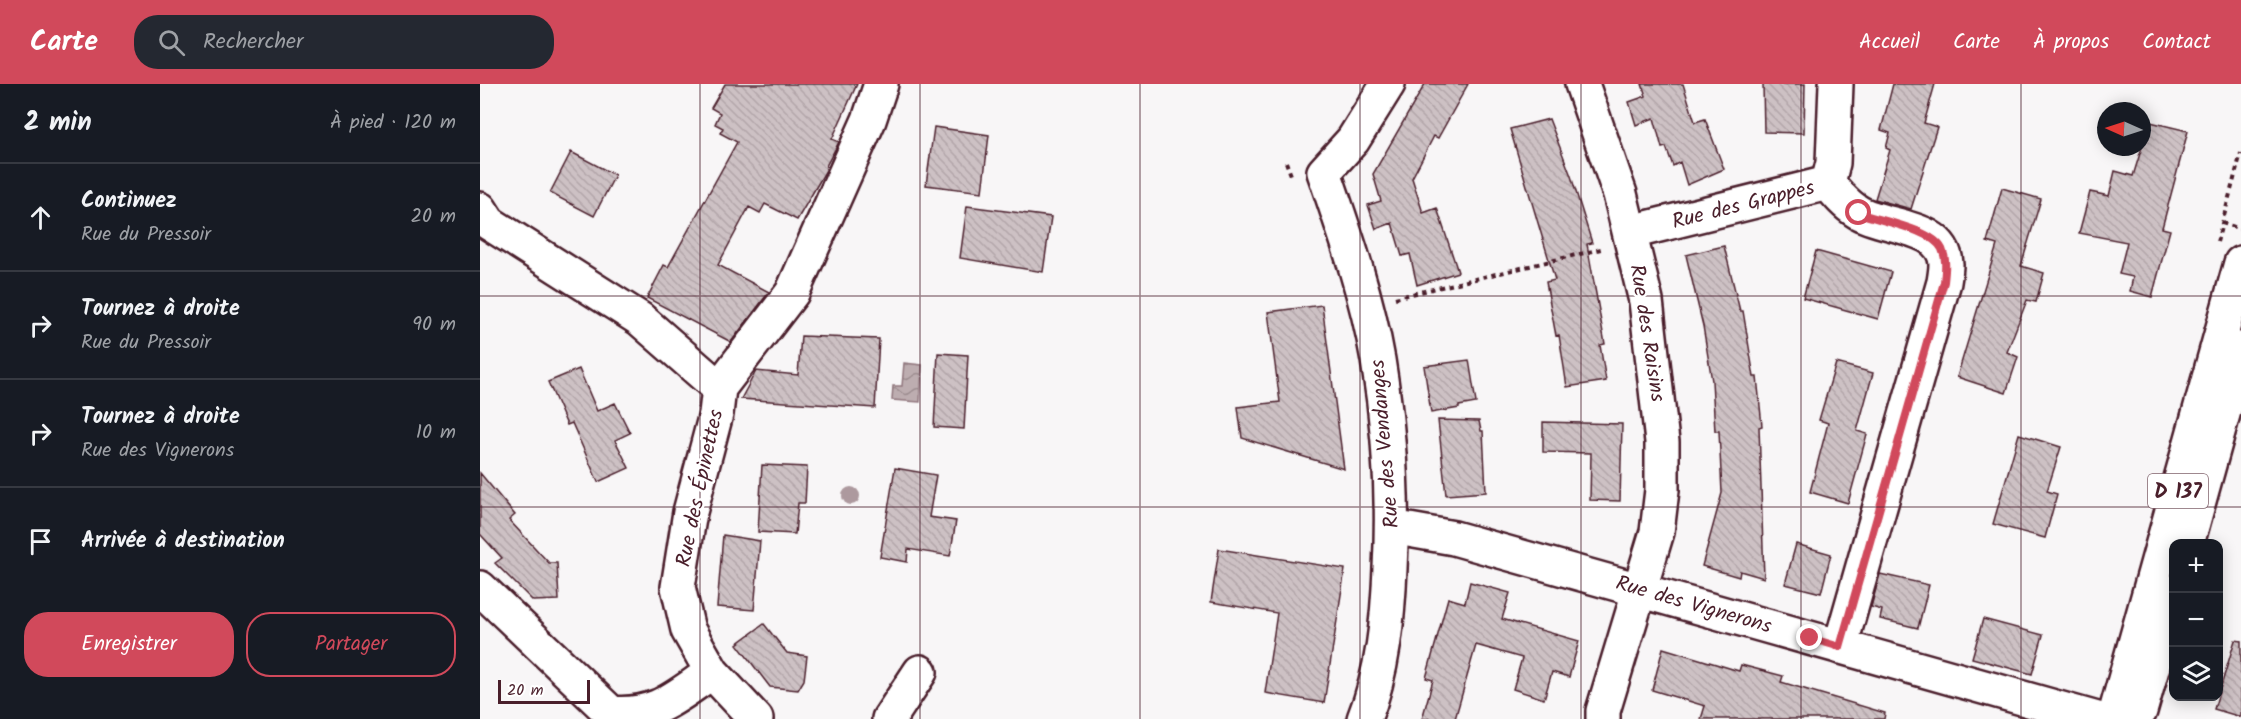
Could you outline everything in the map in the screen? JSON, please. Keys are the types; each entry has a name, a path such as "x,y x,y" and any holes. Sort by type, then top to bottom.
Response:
{"street":[{"path":"719,388 792,293 869,120 881,84"},
{"name":"Rue des Vendanges","path":"1364,719 1380,664 1389,592 1392,527 1387,429 1378,359 1366,305 1324,172 1353,140 1388,84"},
{"name":"Rue des Raisins","path":"1582,84 1631,232 1646,301 1662,442 1662,490 1657,532 1603,711 1603,719"},
{"name":"Rue des Grappes","path":"1631,232 1828,183 1833,163 1836,84"},
{"path":"1828,183 1843,201 1859,213 1911,228 1927,236 1941,247 1946,262 1944,282 1840,647"},
{"name":"Rue des Épinettes","path":"480,209 489,223 640,319 719,388 716,414 690,512 678,587 688,630 712,672 756,719"},
{"name":"D 137","path":"2115,719 2241,263"},
{"name":"D 137","path":"2188,539 2241,349"},
{"name":"Rue des Vignerons","path":"1392,527 1454,537 2097,719"},
{"path":"480,588 611,713 632,715 656,709 712,672"},
{"path":"2138,719 2174,593"},
{"path":"889,719 920,672"}],"path":[{"path":"1286,162 1294,183"},
{"path":"2222,223 2241,229"},
{"path":"1366,305 1614,246 1631,232"}],"water":[{"path":"904,363 922,365 920,402 892,400 893,386 902,386"}],"building":[{"path":"725,84 857,84 832,139 839,142 826,166 828,167 797,220 765,204 760,213 749,207 718,265 769,292 731,342 647,298 664,265 668,267 737,142 720,133 723,128 715,124 720,113 711,108"},
{"path":"1425,84 1468,84 1438,138 1434,136 1412,178 1423,213 1437,208 1458,272 1417,285 1410,254 1402,256 1392,223 1376,229 1368,205 1381,201 1373,174"},
{"path":"1642,84 1683,84 1695,122 1705,119 1724,169 1687,185 1680,162 1673,166 1666,147 1662,148 1654,118 1636,125 1629,102 1646,96"},
{"path":"1763,84 1805,84 1804,133 1764,132"},
{"path":"1893,84 1935,84 1924,123 1937,127 1911,209 1875,199 1890,150 1886,148 1890,133 1881,130"},
{"path":"1549,119 1571,176 1592,243 1587,244 1605,344 1600,345 1606,381 1567,387 1559,335 1556,336 1546,282 1555,280 1510,129"},
{"path":"2151,122 2188,131 2162,228 2170,230 2152,297 2130,291 2133,277 2119,274 2127,242 2079,233 2090,192 2109,196 2115,171 2133,176 2139,156 2151,156"},
{"path":"934,127 989,135 982,192 926,185"},
{"path":"571,152 615,175 594,216 550,193"},
{"path":"2002,188 2041,199 2021,266 2044,273 2036,302 2027,300 2007,352 2018,357 2006,393 1957,377 1997,245 1987,242"},
{"path":"967,206 1051,217 1043,272 960,258"},
{"path":"1724,246 1740,311 1743,311 1754,377 1757,377 1762,426 1759,427 1764,578 1740,571 1739,577 1702,566 1722,493 1719,431 1715,431 1712,381 1703,326 1686,255"},
{"path":"1816,251 1891,272 1878,319 1803,298"},
{"path":"1322,305 1344,469 1242,438 1238,407 1280,402 1268,312"},
{"path":"801,336 879,339 875,408 741,399 756,371 798,375"},
{"path":"938,353 968,355 964,429 934,427"},
{"path":"1469,360 1476,403 1431,413 1424,366"},
{"path":"1836,363 1873,373 1857,431 1867,434 1848,503 1810,492 1828,423 1819,420"},
{"path":"579,369 597,411 615,403 630,433 615,440 629,468 598,482 572,423 567,425 548,382"},
{"path":"1438,420 1479,421 1481,431 1483,431 1486,492 1446,495"},
{"path":"1543,422 1622,424 1620,501 1590,500 1591,453 1543,452"},
{"path":"2019,434 2061,447 2047,491 2057,494 2045,538 1993,524"},
{"path":"762,465 807,467 805,503 798,503 795,534 758,532"},
{"path":"895,468 936,475 929,517 956,521 950,556 908,549 907,562 880,557"},
{"path":"480,473 515,515 509,520 549,563 557,563 559,600 533,601 495,563 502,558 480,534"},
{"path":"723,535 760,541 754,610 717,607"},
{"path":"1796,544 1831,554 1821,593 1785,584"},
{"path":"1219,549 1345,569 1324,703 1265,693 1277,613 1211,602"},
{"path":"1880,574 1929,585 1918,628 1880,619 1882,610 1871,607"},
{"path":"1470,582 1510,593 1502,619 1579,641 1569,677 1552,672 1544,699 1513,689 1522,658 1476,645 1455,719 1422,719 1433,680 1426,678 1448,598 1465,603"},
{"path":"1983,619 2043,635 2032,674 1972,658"},
{"path":"764,624 787,653 807,656 804,680 798,690 770,687 737,644"},
{"path":"2235,640 2241,641 2241,717 2214,709 2216,701 2223,701 2223,679"},
{"path":"1663,648 1739,671 1741,665 1783,676 1781,682 1885,713 1884,719 1701,719 1705,706 1652,690"}],"route":[{"path":"1810,638 1840,647 1944,282 1946,262 1941,247 1927,236 1911,228 1859,213"}]}
